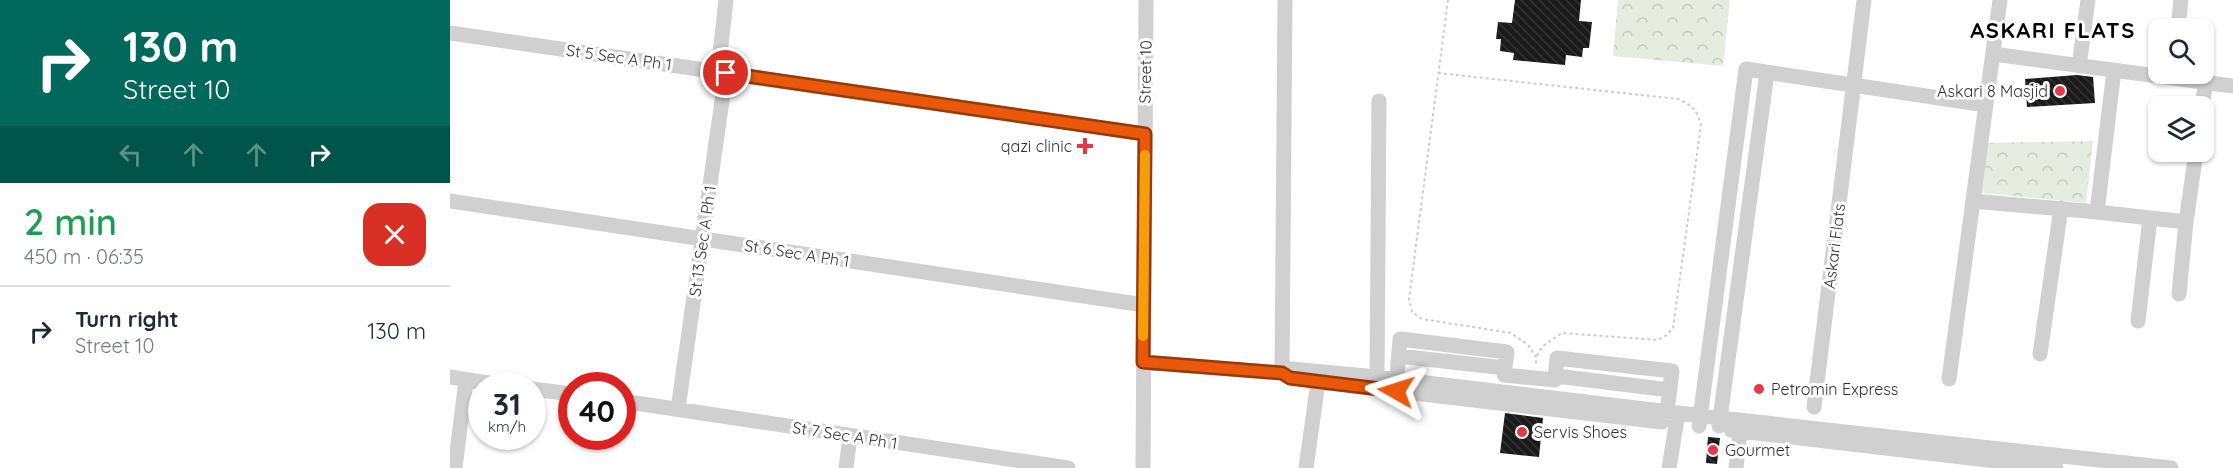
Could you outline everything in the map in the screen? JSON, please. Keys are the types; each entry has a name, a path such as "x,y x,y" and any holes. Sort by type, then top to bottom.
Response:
{"street":[{"name":"St 13 Sec A Ph 1","path":"678,409 703,238 722,73 726,0"},
{"name":"Street 10","path":"1143,468 1146,0"},
{"path":"1282,373 1285,0"},
{"name":"Askari Flats","path":"1814,407 1864,0"},
{"path":"1949,379 2000,0"},
{"path":"2079,66 2088,0"},
{"path":"2179,18 2181,0"},
{"name":"St 5 Sec A Ph 1","path":"450,33 1145,134"},
{"path":"1993,54 2148,74"},
{"path":"1700,421 1746,69 1986,105"},
{"path":"2097,212 2114,70"},
{"path":"1719,423 1767,73"},
{"path":"2214,83 2233,86"},
{"path":"1377,377 1379,101"},
{"path":"2179,294 2195,162"},
{"name":"St 6 Sec A Ph 1","path":"450,201 1144,305"},
{"path":"1973,201 2186,222"},
{"path":"2040,354 2061,208"},
{"path":"2138,321 2150,218"},
{"path":"1724,239 1743,241"},
{"path":"1396,385 1399,356 1505,368 1504,375 1555,380 1556,376 1670,390 1674,416 1669,468"},
{"path":"1143,362 1282,373 1290,378 1318,382 1396,385 1674,416 1700,421 2171,468"},
{"path":"1282,373 1291,369 1377,377 1396,385"},
{"path":"450,377 466,380 455,468"},
{"path":"1531,401 1533,378"},
{"path":"1306,468 1318,382"},
{"name":"St 7 Sec A Ph 1","path":"636,403 1068,468"},
{"path":"1719,423 1740,431 1952,463 2048,468"},
{"path":"1736,468 1740,431"},
{"path":"846,468 850,436"}],"path":[{"path":"1448,0 1408,299 1412,312 1422,319 1511,333 1528,345 1536,357"},
{"path":"1438,73 1678,99 1692,105 1701,125 1673,328 1658,340 1562,333 1543,346 1536,357 1533,378"}],"green space":[{"path":"1618,0 1730,0 1723,66 1613,56"},
{"path":"2093,141 2086,203 1974,192 1981,143"}],"building":[{"path":"1515,0 1581,0 1579,21 1592,22 1589,48 1583,48 1582,57 1566,55 1565,65 1513,60 1514,53 1500,51 1501,39 1496,39 1498,22 1512,23"},
{"name":"Askari 8 Masjid","path":"2077,75 2093,77 2095,103 2027,107 2025,79"},
{"name":"Servis Shoes","path":"1505,413 1543,418 1539,457 1500,453"},
{"name":"Gourmet","path":"1708,437 1720,438 1717,464 1706,463"}],"slow traffic":[{"path":"1143,336 1145,155"}],"place":[{"name":"Askari 8 Masjid","path":"2060,91"},
{"name":"qazi clinic","path":"1085,146"},
{"name":"Petromin Express","path":"1759,389"},
{"name":"Servis Shoes","path":"1522,432"},
{"name":"Gourmet","path":"1713,450"}],"district":[{"name":"ASKARI FLATS","path":"2053,30"}],"route":[{"path":"726,73 1145,134 1143,362 1282,373 1290,378 1396,391"}]}
